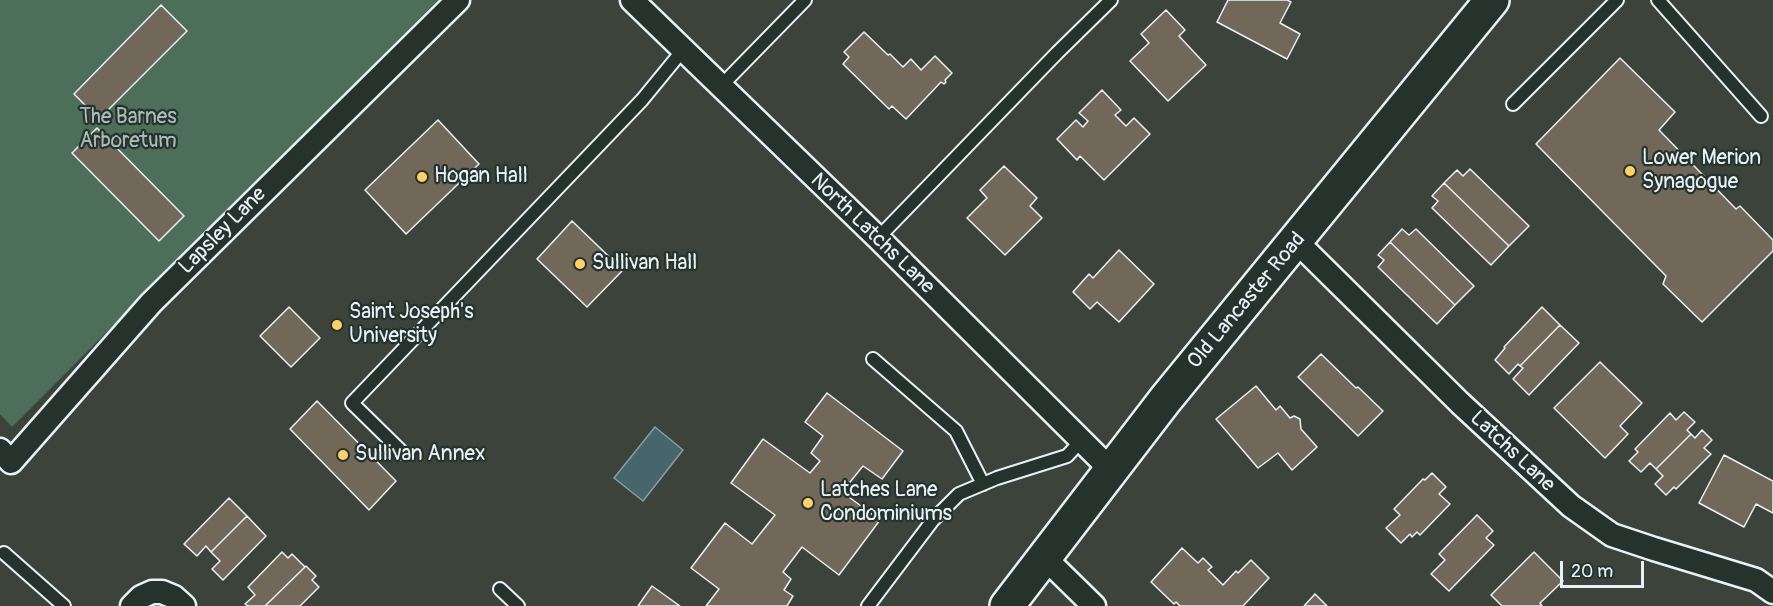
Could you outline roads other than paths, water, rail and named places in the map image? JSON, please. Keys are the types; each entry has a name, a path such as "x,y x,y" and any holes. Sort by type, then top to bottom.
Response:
{"main road":[{"name":"Old Lancaster Road","path":"1007,606 1165,400 1296,241 1487,2"}],"street":[{"name":"Lapsley Lane","path":"0,450 11,462 150,303 458,0"},
{"name":"North Latchs Lane","path":"632,0 878,238 1111,470"},
{"name":"Latchs Lane","path":"1296,241 1460,403 1571,506 1612,535 1756,580 1773,592"},
{"path":"1044,557 1094,606"},
{"path":"132,606 141,597 152,592 162,592 174,597 184,606"}],"lane":[{"path":"721,86 805,0"},
{"path":"878,238 1111,0"},
{"path":"1513,104 1617,0"},
{"path":"1658,0 1761,116"},
{"path":"403,453 352,404 642,100 683,50"},
{"path":"873,359 956,430 983,484"},
{"path":"868,606 933,520 959,494 1067,456 1082,441"},
{"path":"1,552 64,606"},
{"path":"501,589 518,606"}],"water":[{"path":"655,427 683,450 643,501 614,478"}],"place":[{"name":"Lower Merion Synagogue","path":"1630,171"},
{"name":"Hogan Hall","path":"422,177"},
{"name":"Sullivan Hall","path":"580,264"},
{"name":"Saint Joseph's University","path":"337,325"},
{"name":"Sullivan Annex","path":"343,455"},
{"name":"Latches Lane Condominiums","path":"808,503"}],"park label":[{"name":"The Barnes Arboretum","path":"128,130"}]}
